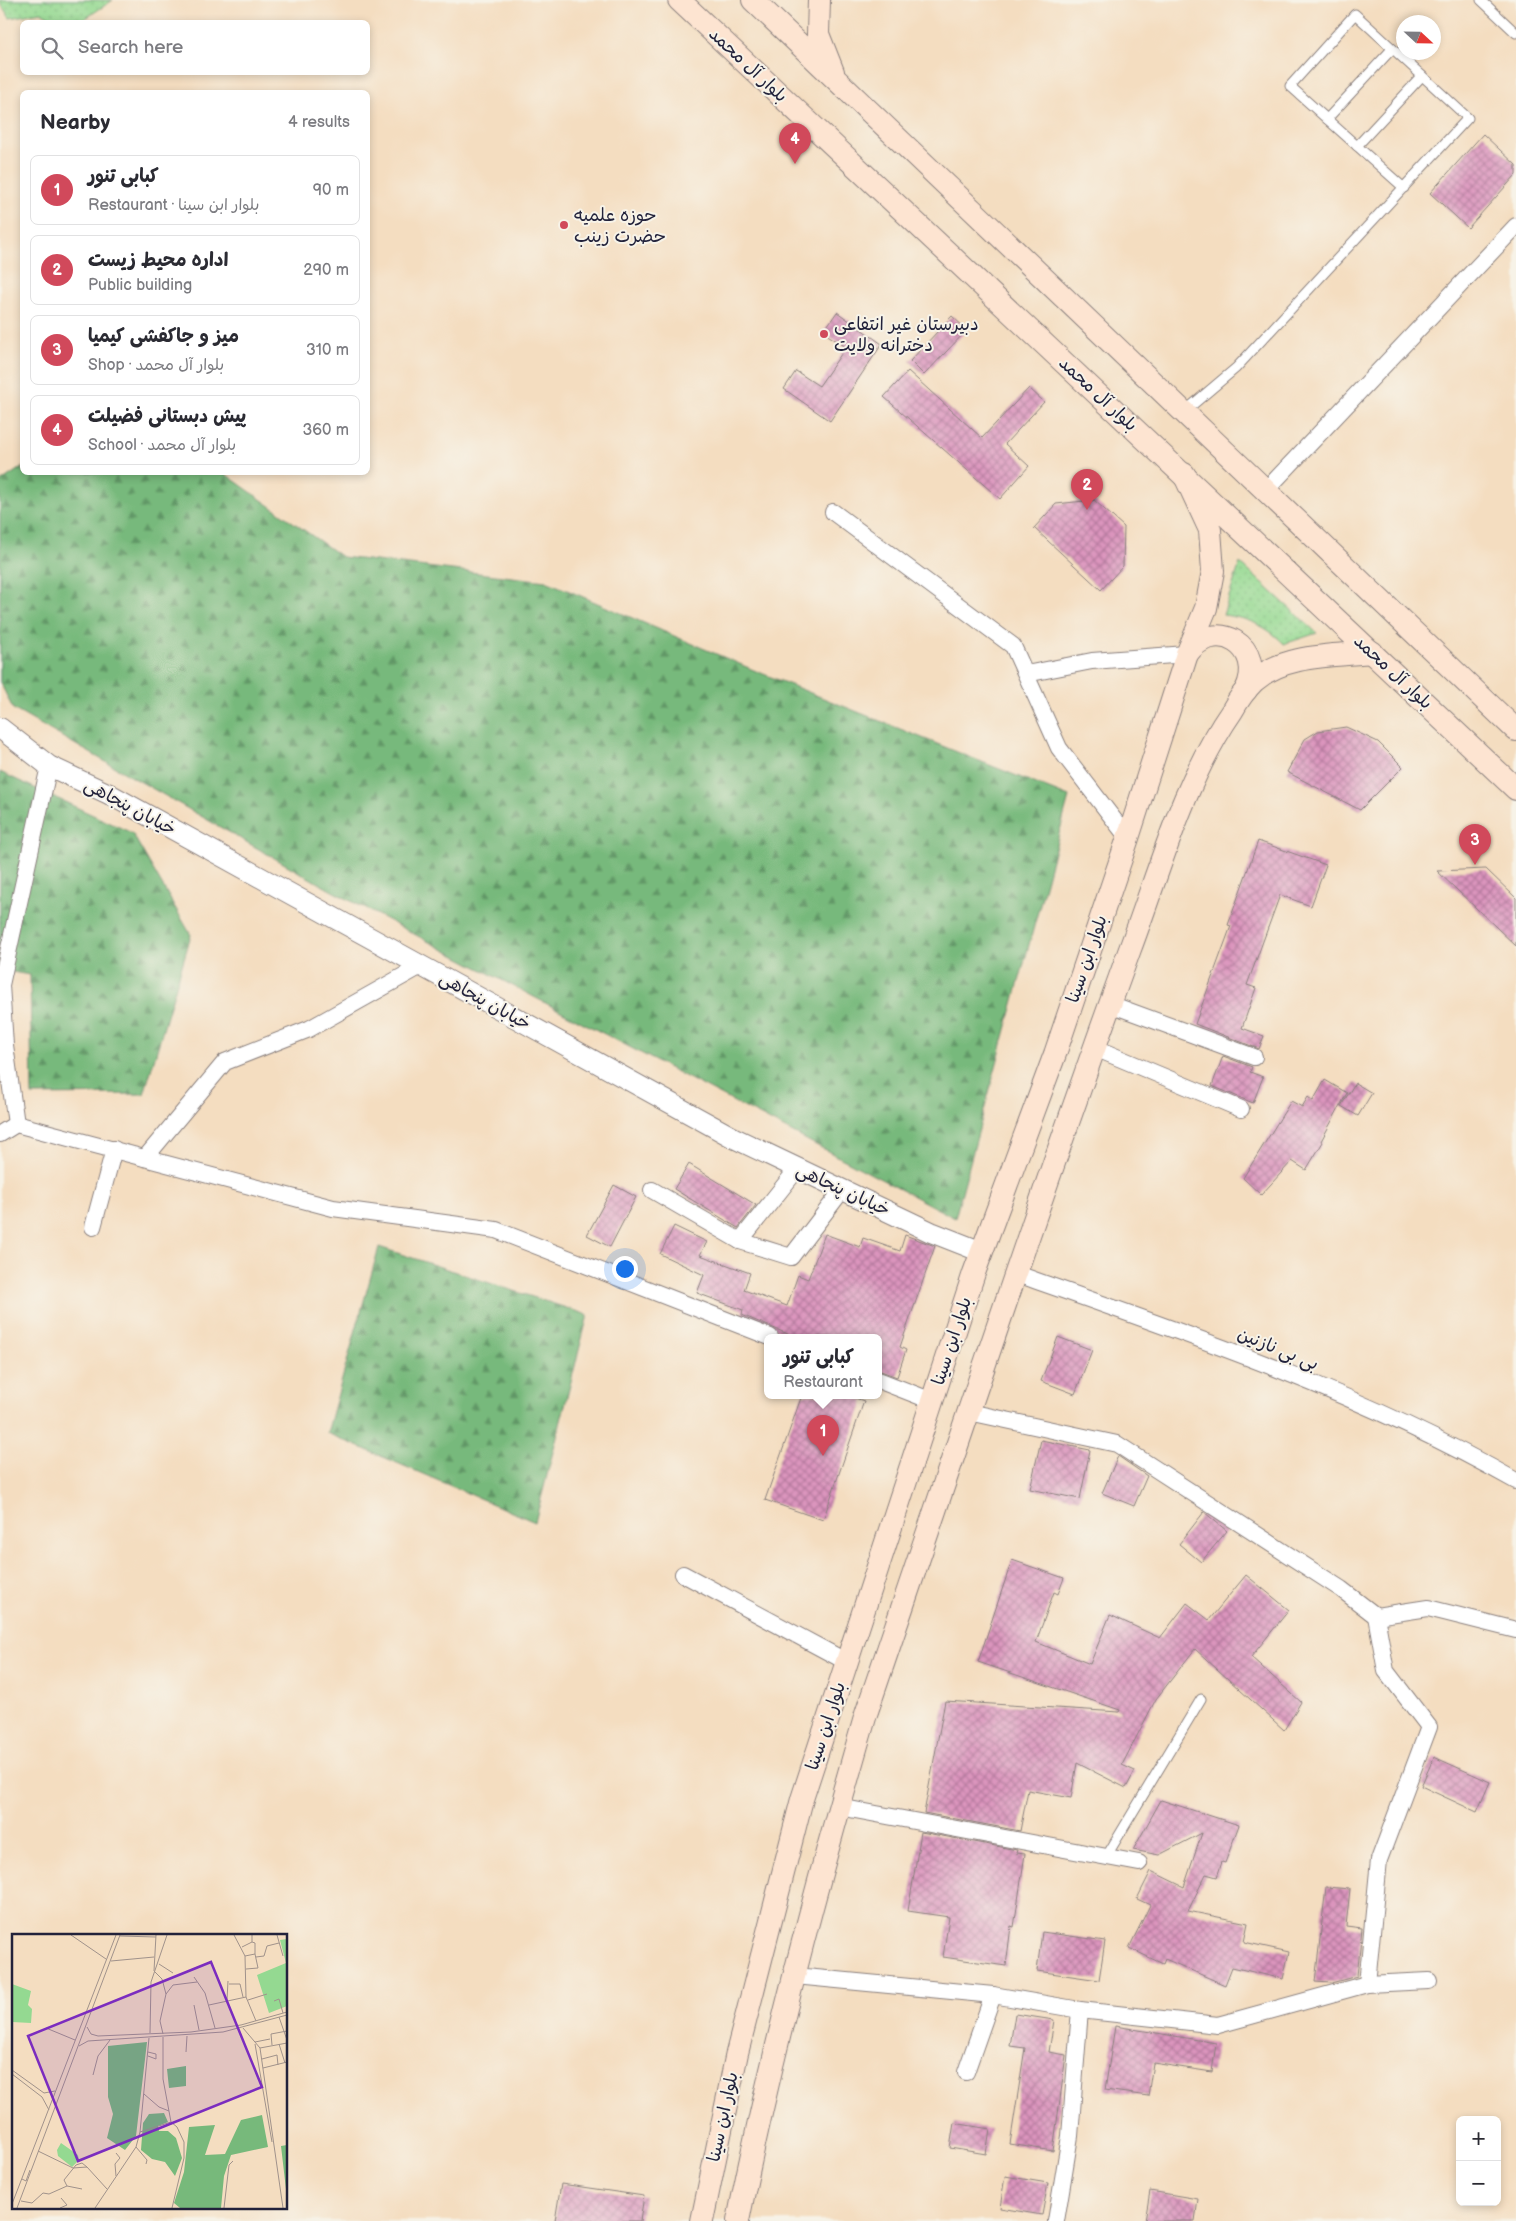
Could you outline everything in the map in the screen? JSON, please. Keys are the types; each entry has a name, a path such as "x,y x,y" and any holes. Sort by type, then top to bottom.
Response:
{"main road":[{"name":"بلوار آل محمد","path":"679,0 1516,789"},
{"path":"753,0 1516,730"},
{"path":"819,0 818,34 836,79"},
{"name":"بلوار ابن سینا","path":"702,2221 737,2053 799,1808 982,1252 1054,1054 1128,838 1187,654 1206,608 1212,571 1210,530 1184,474"},
{"path":"1187,654 1192,646 1208,637 1225,636 1233,640 1247,653 1251,662 1250,681 1246,690"},
{"name":"بلوار ابن سینا","path":"738,2221 774,2056 839,1808 869,1705 1110,1004 1185,800 1215,735 1246,690 1256,679 1277,666 1321,657 1372,652"}],"street":[{"path":"1266,490 1516,226"},
{"path":"833,512 1013,646 1059,748 1128,838"},
{"path":"1026,674 1092,662 1187,654"},
{"name":"خیابان پنجاهی","path":"0,728 49,766 109,794 734,1138 931,1232 982,1252"},
{"path":"16,1124 5,1045 1,985 49,766"},
{"path":"145,1158 225,1062 309,1029 421,966"},
{"path":"1110,1004 1254,1057"},
{"path":"1095,1048 1241,1109"},
{"path":"0,1134 16,1124 334,1208 496,1230 764,1335"},
{"path":"93,1227 114,1150"},
{"path":"740,1241 798,1168"},
{"path":"652,1190 740,1241 791,1257 843,1189"},
{"name":"بی بی نازنین","path":"1017,1274 1180,1331 1354,1400 1476,1458 1516,1481"},
{"path":"882,1382 932,1401"},
{"path":"969,1412 1116,1444 1341,1589 1376,1616 1386,1671 1429,1727 1379,1860 1366,1984"},
{"path":"683,1574 847,1662"},
{"path":"1376,1616 1428,1608 1516,1630"},
{"path":"839,1808 1139,1863"},
{"path":"795,1976 992,1995 1080,2010 1218,2025 1366,1984 1429,1981"},
{"path":"966,2072 992,1995"},
{"path":"1056,2221 1070,2136 1080,2010"}],"lane":[{"path":"1481,0 1516,33"},
{"path":"1184,412 1236,368 1404,188 1468,118 1354,14 1290,86 1404,188"},
{"path":"1326,119 1392,49"},
{"path":"1357,146 1422,76"},
{"path":"1106,1857 1202,1700"}],"green space":[{"path":"0,0 113,0 83,20 55,20 41,12 10,18"},
{"path":"20,468 20,475 227,475 342,557 546,581 756,671 1069,797 955,1218 334,892 13,709 0,682 0,482"},
{"path":"1240,563 1317,633 1284,644 1271,632 1256,624 1241,618 1223,615"},
{"path":"0,772 132,833 191,935 144,1094 32,1095 30,975 0,970"},
{"path":"379,1247 588,1315 535,1522 327,1433"}],"building":[{"path":"1483,134 1516,165 1516,175 1468,228 1430,193"},
{"path":"837,312 882,344 830,421 784,389 796,371 819,386 846,347 823,332"},
{"path":"952,316 967,330 924,375 910,361"},
{"path":"908,371 982,438 1029,388 1044,402 1005,444 1029,466 1000,499 884,397"},
{"path":"1094,500 1124,527 1123,566 1101,590 1034,528 1056,504"},
{"path":"1346,727 1378,742 1403,767 1360,810 1287,772 1305,739 1318,731"},
{"path":"1258,841 1326,865 1311,906 1280,895 1247,985 1256,988 1242,1028 1264,1036 1259,1049 1195,1024 1231,926 1228,925"},
{"path":"1486,869 1516,898 1516,946 1437,871"},
{"path":"1223,1056 1252,1067 1250,1072 1263,1077 1253,1103 1212,1086"},
{"path":"1325,1080 1347,1093 1321,1141 1323,1142 1306,1170 1292,1161 1261,1195 1243,1178 1291,1101 1302,1107 1308,1097 1313,1101"},
{"path":"1355,1083 1372,1093 1358,1116 1341,1106"},
{"path":"689,1164 756,1205 738,1228 674,1189"},
{"path":"614,1185 636,1197 610,1247 587,1235"},
{"path":"674,1226 707,1242 700,1255 750,1273 744,1290 787,1306 798,1275 808,1279 825,1234 860,1247 863,1238 900,1251 905,1235 935,1246 900,1347 906,1350 897,1377 882,1371 882,1334 788,1334 742,1315 743,1310 697,1293 704,1275 660,1254"},
{"path":"1058,1337 1092,1350 1075,1394 1041,1381"},
{"path":"801,1399 858,1399 864,1401 823,1520 765,1500"},
{"path":"1041,1440 1090,1450 1080,1499 1030,1489"},
{"path":"1118,1456 1147,1476 1134,1506 1102,1493"},
{"path":"1204,1512 1227,1531 1201,1562 1179,1544"},
{"path":"1012,1560 1064,1578 1058,1594 1054,1592 1036,1642 1090,1664 1110,1615 1160,1638 1187,1603 1209,1620 1246,1575 1289,1610 1251,1657 1301,1702 1284,1730 1195,1649 1156,1699 1122,1765 1135,1771 1126,1788 1077,1763 1071,1798 1028,1790 1020,1831 924,1813 945,1701 1119,1712 1120,1710 978,1662"},
{"path":"1434,1757 1490,1782 1477,1812 1421,1786"},
{"path":"1161,1800 1239,1825 1225,1863 1222,1862 1217,1877 1206,1874 1188,1911 1248,1923 1244,1942 1289,1952 1283,1979 1232,1967 1225,1985 1165,1959 1163,1964 1129,1948 1150,1905 1137,1899 1151,1871 1184,1887 1202,1833 1159,1855 1133,1850"},
{"path":"921,1832 1017,1850 1016,1853 1025,1854 1014,1927 1011,1926 1006,1966 943,1957 949,1917 908,1911"},
{"path":"1326,1887 1350,1889 1346,1926 1362,1928 1357,1976 1331,1983 1315,1982"},
{"path":"1042,1932 1105,1941 1099,1980 1037,1971"},
{"path":"1015,2014 1054,2020 1049,2052 1066,2055 1053,2151 1010,2144 1025,2048 1010,2046"},
{"path":"1115,2026 1216,2043 1212,2072 1153,2063 1148,2096 1105,2090"},
{"path":"954,2123 990,2129 986,2154 950,2148"},
{"path":"1005,2176 1048,2183 1042,2215 1000,2208"},
{"path":"561,2184 644,2196 640,2221 555,2221"},
{"path":"1150,2191 1198,2199 1195,2221 1145,2221"}],"place":[{"name":"پیش دبستانی فضیلت","path":"795,164"},
{"name":"حوزه علمیه حضرت زینب","path":"564,225"},
{"name":"دبیرستان غیر انتفاعی دخترانه ولایت","path":"824,334"},
{"name":"اداره محیط زیست","path":"1087,510"},
{"name":"میز و جاکفشی کیمیا","path":"1475,865"},
{"name":"کبابی تنور","path":"823,1456"}]}
